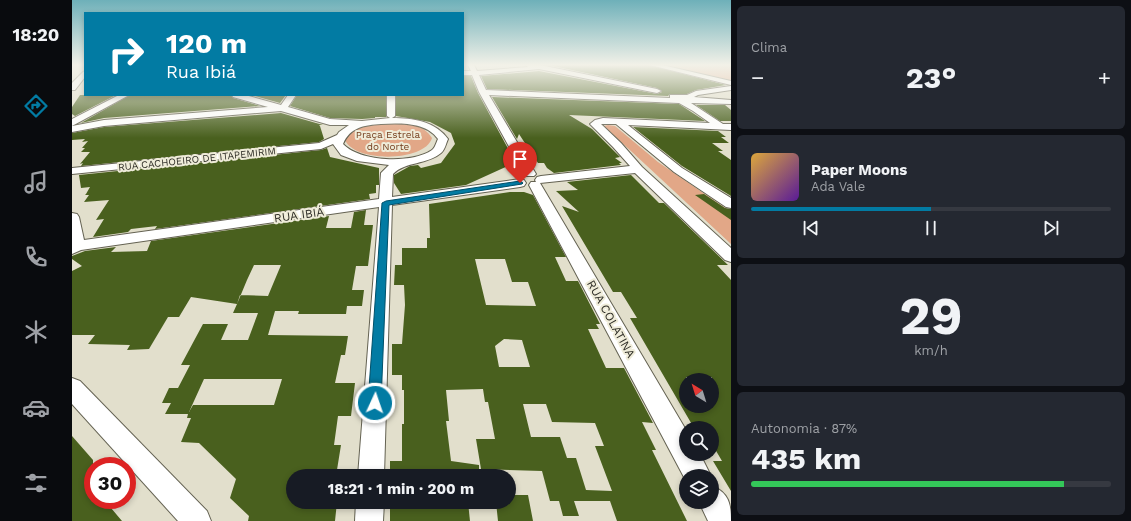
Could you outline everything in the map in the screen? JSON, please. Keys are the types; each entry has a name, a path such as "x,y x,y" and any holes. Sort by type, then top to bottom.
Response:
{"street":[{"path":"646,89 684,99 731,133"},
{"path":"684,99 694,94 722,89"},
{"path":"483,92 731,102"},
{"name":"RUA COLATINA","path":"483,92 694,469"},
{"path":"73,124 123,96"},
{"path":"240,96 336,125 340,137 338,144 344,152 384,168 387,173 371,469"},
{"path":"283,108 291,96"},
{"path":"391,96 391,116"},
{"path":"73,124 93,124 283,108"},
{"path":"340,137 352,128 391,116 429,128 438,133 443,139 441,146 434,153 394,166 387,173"},
{"path":"330,122 350,124 408,122"},
{"path":"731,127 619,122 598,122 595,124 617,145 638,169 731,257"},
{"path":"619,122 678,170 731,204"},
{"name":"RUA CACHOEIRO DE ITAPEMIRIM","path":"72,171 321,146 340,137"},
{"name":"RUA CACHOEIRO DE ITAPEMIRIM","path":"321,146 344,152"},
{"path":"369,161 395,162 415,160"},
{"name":"RUA IBIÁ","path":"75,248 386,203 531,180 638,169"},
{"path":"72,217 75,248"},
{"path":"72,388 197,521"},
{"path":"369,521 370,509"},
{"path":"717,509 724,521"}],"green space":[{"name":"Praça Estrela do Norte","path":"375,123 406,123 414,125 427,132 432,138 427,146 417,152 390,157 362,153 351,148 345,140 347,136 354,130"},
{"path":"604,126 615,126 658,162 731,212 731,244"}],"building":[{"path":"464,89 476,89 512,156 510,165 466,185 401,194 394,183 394,175 410,166 418,165 421,168 441,163 455,144 451,133 430,122 396,116 396,96 464,96"},
{"path":"495,89 633,89 657,94 662,92 659,89 700,89 687,94 670,94 668,96"},
{"path":"80,95 114,96 75,116 72,114 72,107"},
{"path":"128,96 232,96 233,98 260,106 104,118 81,123"},
{"path":"255,96 285,96 280,103"},
{"path":"296,96 386,96 386,117 362,119 330,118 290,106"},
{"path":"492,97 679,104 705,121 569,115 592,129 620,157 615,158 622,163 619,163 621,165 554,173 547,168 544,163 538,163 519,134 517,139"},
{"path":"696,105 725,105 731,110 731,121 720,121"},
{"path":"281,113 323,125 319,125 324,139 319,142 81,166 83,163 80,164 90,152 81,152 85,148 82,148 88,141 82,142 85,139 72,140 72,133 104,127"},
{"path":"633,127 718,131 726,137 721,137 729,143 712,143 723,151 718,151 731,160 731,196 682,166"},
{"path":"327,148 330,157 379,168 379,185 376,185 376,193 369,194 370,199 155,229 157,226 131,229 128,232 93,237 104,219 96,220 109,200 84,202 89,195 85,195 90,187 81,188 79,175 321,150"},
{"path":"631,175 659,203 664,203 728,265 717,265 731,280 731,491 713,461 722,461 719,456 719,421 690,421 685,413 719,413 719,373 679,373 679,402 630,318 637,318 621,292 613,292 562,206 579,212 556,191 578,190 567,182"},
{"path":"510,192 524,192 533,195 566,257 555,257 566,281 578,281 600,324 596,324 599,329 588,329 606,368 624,368 653,423 642,422 656,450 652,450 679,505 679,509 681,509 687,521 617,521 610,501 574,501 579,516 563,516 559,501 550,501 542,471 481,469 476,439 495,439 488,402 485,402 483,389 446,390 449,421 446,421 451,461 479,465 479,469 390,469 390,461 402,461 402,424 404,424 404,390 402,390 402,375 392,375 392,344 402,344 405,305 404,285 394,285 395,265 402,265 402,248 427,248 427,238 430,238 429,204","holes":["475,259 505,259 512,282 528,282 536,306 486,305","504,339 522,340 530,367 499,367 495,346","523,404 546,404 552,422 595,423 604,446 595,446 612,491 586,490 576,458 567,458 560,437 531,437"]},
{"path":"704,194 725,208 731,209 731,220 695,195"},
{"path":"366,210 364,225 373,225 368,266 356,266 352,290 364,290 362,306 347,306 346,314 298,314 299,311 275,311 268,335 348,336 345,355 341,355 335,383 355,383 351,416 338,416 334,445 341,445 337,469 286,469 286,509 336,509 335,521 248,521 249,516 230,498 236,479 199,443 181,442 191,418 187,418 188,414 165,414 171,403 162,403 169,388 178,388 190,365 181,365 203,324 228,324 221,340 248,340 258,313 233,313 237,304 191,297 179,317 168,317 149,349 127,350 130,345 88,344 95,335 72,335 72,271 82,266 72,259 72,256 85,251 116,247 111,252 147,251 151,241 329,216 326,228 351,228 354,212","holes":["254,265 281,265 268,296 241,295","204,379 282,379 274,405 193,405 189,412"]},
{"path":"72,436 90,457 84,457 84,509 112,509 122,521 72,521"},
{"path":"516,495 528,495 533,521 498,521 497,509 516,509"},
{"path":"390,509 469,509 470,521 390,521"}],"route":[{"path":"375,403 386,203 520,183"}]}
